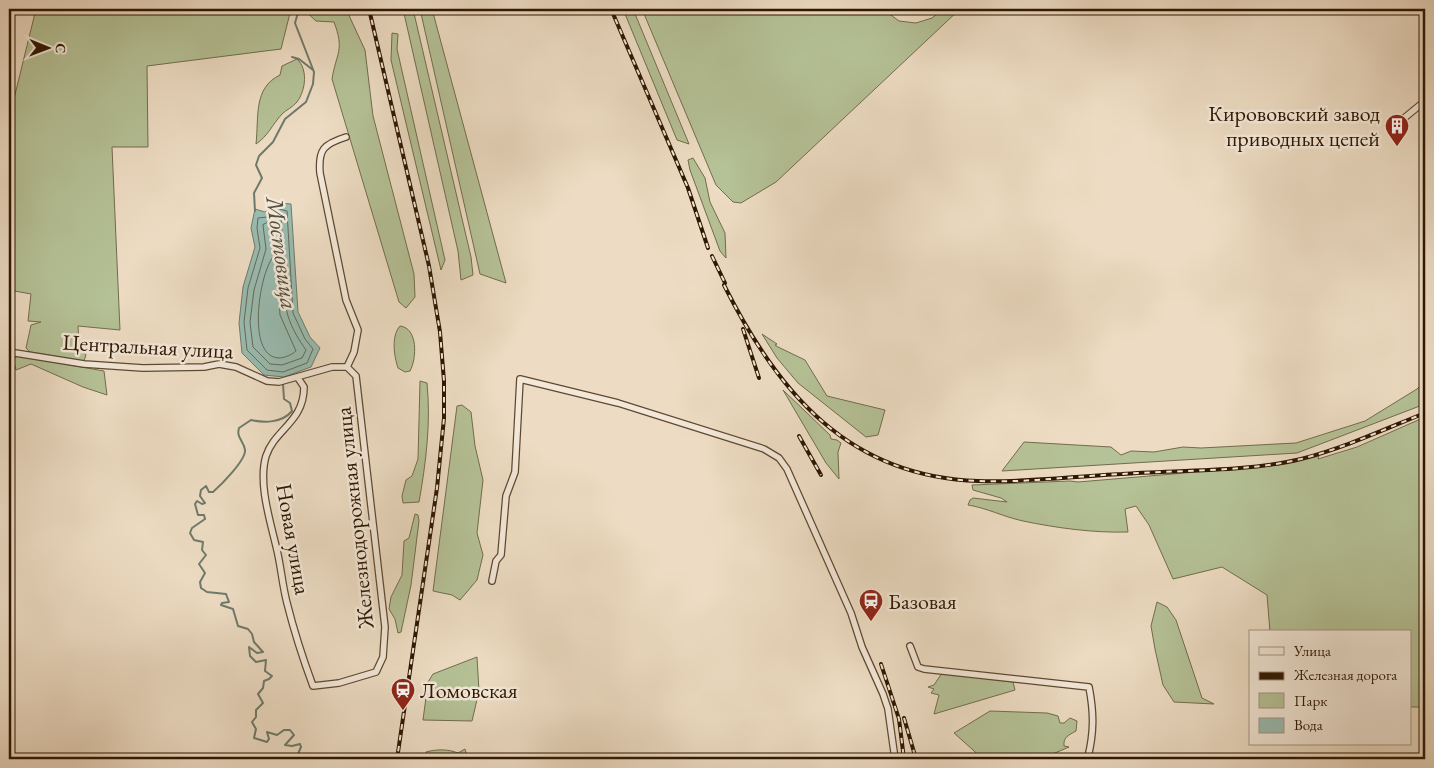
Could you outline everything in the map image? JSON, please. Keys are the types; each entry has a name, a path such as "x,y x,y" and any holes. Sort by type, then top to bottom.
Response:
{"street":[{"path":"1403,119 1425,101"},
{"path":"346,137 333,141 323,148 318,157 346,300 358,330 356,346 347,367"},
{"name":"Центральная улица","path":"9,352 84,364 133,367 204,367 219,364 236,366 267,381 279,382 332,367 347,367"},
{"name":"Железнодорожная улица","path":"313,686 338,682 376,672 383,657 385,627 356,376 347,367"},
{"name":"Новая улица","path":"298,378 304,387 300,406 295,419 274,441 266,456 264,471 268,518 277,547 287,603 313,686"},
{"path":"492,581 496,561 501,555 506,496 516,472 520,380 618,403 755,445 779,458 788,469 851,613 862,647 881,688 888,709 895,759"},
{"path":"910,646 918,666 924,669 1089,687 1094,712 1094,731 1086,759"}],"green space":[{"path":"36,9 291,9 281,49 147,66 148,147 112,147 120,330 78,326 79,346 86,355 84,361 30,352 26,348 31,325 41,322 28,321 31,294 9,290 9,119"},
{"path":"303,9 346,9 365,50 373,116 414,274 415,297 406,308 399,302 332,79 339,52 339,39 334,22 316,21"},
{"path":"403,9 413,9 471,257 473,275 461,280 458,251"},
{"path":"420,9 432,9 506,283 480,274"},
{"path":"623,9 633,9 689,144 677,140"},
{"path":"642,9 883,9 899,21 916,23 932,18 944,9 960,9 776,182 741,203 733,202 716,185"},
{"path":"392,33 398,34 397,49 445,260 441,270 391,60"},
{"path":"297,59 301,63 304,74 304,86 300,97 295,104 282,114 267,134 256,144 261,95 265,87 280,75 282,66"},
{"path":"693,158 705,178 710,202 725,233 726,258 720,251 690,170 688,160"},
{"path":"400,326 410,332 415,352 410,371 405,372 398,368 395,358 394,341"},
{"path":"762,334 777,344 775,345 778,347 805,360 827,396 885,410 878,435 866,437 798,383 777,358"},
{"path":"19,356 104,371 107,395 83,387 31,364 16,370 13,358"},
{"path":"420,381 427,383 428,398 428,428 424,472 419,502 403,503 402,496 406,480 412,476 418,459"},
{"path":"1425,381 1425,404 1297,453 1002,471 1024,442 1111,447 1121,455 1131,451 1154,452 1183,447 1201,448 1296,443 1365,421 1417,389"},
{"path":"783,390 830,435 831,439 841,443 838,452 839,479 826,463"},
{"path":"462,405 471,412 475,446 483,480 477,533 483,555 477,580 460,600 452,595 433,591 457,406"},
{"path":"1425,417 1425,707 1412,707 1412,630 1270,630 1267,595 1222,567 1173,579 1149,525 1136,506 1125,509 1128,532 1102,532 1036,524 968,505 973,498 1007,502 1001,498 973,490 972,485 1078,482 1279,465 1319,456 1318,459 1357,447"},
{"path":"415,514 418,515 419,521 411,585 401,632 398,633 395,619 389,609 391,597 402,575 404,541 409,538"},
{"path":"1157,602 1167,607 1176,620 1202,698 1214,704 1174,702 1163,685 1151,626"},
{"path":"477,657 479,691 472,721 423,720 428,682 433,674"},
{"path":"942,673 1013,682 1015,690 934,714 939,695 931,693 934,689 928,687 934,685"},
{"path":"990,711 1047,713 1058,716 1060,723 1064,723 1070,718 1077,721 1076,731 1064,740 1064,746 1069,747 1041,759 983,759 954,733"},
{"path":"465,749 468,759 426,758 426,752 430,751 446,750 458,753"}],"water":[{"path":"278,203 291,204 298,312 310,337 320,348 311,367 284,377 264,375 242,353 239,323 243,287 255,247 251,228 255,209 265,212"}],"waterway":[{"name":"Мостовица","path":"255,211 254,193 262,178 256,165 259,156 273,142 285,119 306,102 313,84 314,72 295,23 299,9"},
{"path":"292,57 299,59 313,70"},
{"name":"Мостовица","path":"283,384 284,399 290,403 292,411 278,420 267,422 251,420 239,428 239,437 245,450 242,460 213,492 209,492 206,486 201,490 200,496 205,503 202,504 197,501 195,504 198,515 204,515 205,519 192,528 190,533 194,540 203,542 202,550 206,555 199,564 205,573 200,582 201,588 207,592 226,594 229,602 222,603 221,605 233,609 238,626 248,629 252,634 254,642 263,652 257,653 249,647 250,656 256,662 266,660 265,671 272,676 264,681 263,688 258,694 263,703 256,710 256,717 252,722 256,729 254,738 267,742 269,739 267,732 277,735 284,730 290,730 294,735 285,745 300,744 301,747 298,754 304,759"}],"railway":[{"path":"369,9 429,266 440,332 444,381 444,418 437,488 397,759"},
{"path":"611,9 688,188 708,248"},
{"path":"712,256 725,283"},
{"path":"724,285 768,361 794,393 823,422 855,446 891,464 932,476 978,481 1014,481 1259,466 1317,455 1425,413"},
{"path":"743,329 759,378"},
{"path":"799,436 821,475"},
{"path":"881,664 899,719 904,759"},
{"path":"904,718 916,759"}],"place":[{"name":"Кирововский завод приводных цепей","path":"1397,147"},
{"name":"Базовая","path":"871,622"},
{"name":"Ломовская","path":"403,711"}]}
